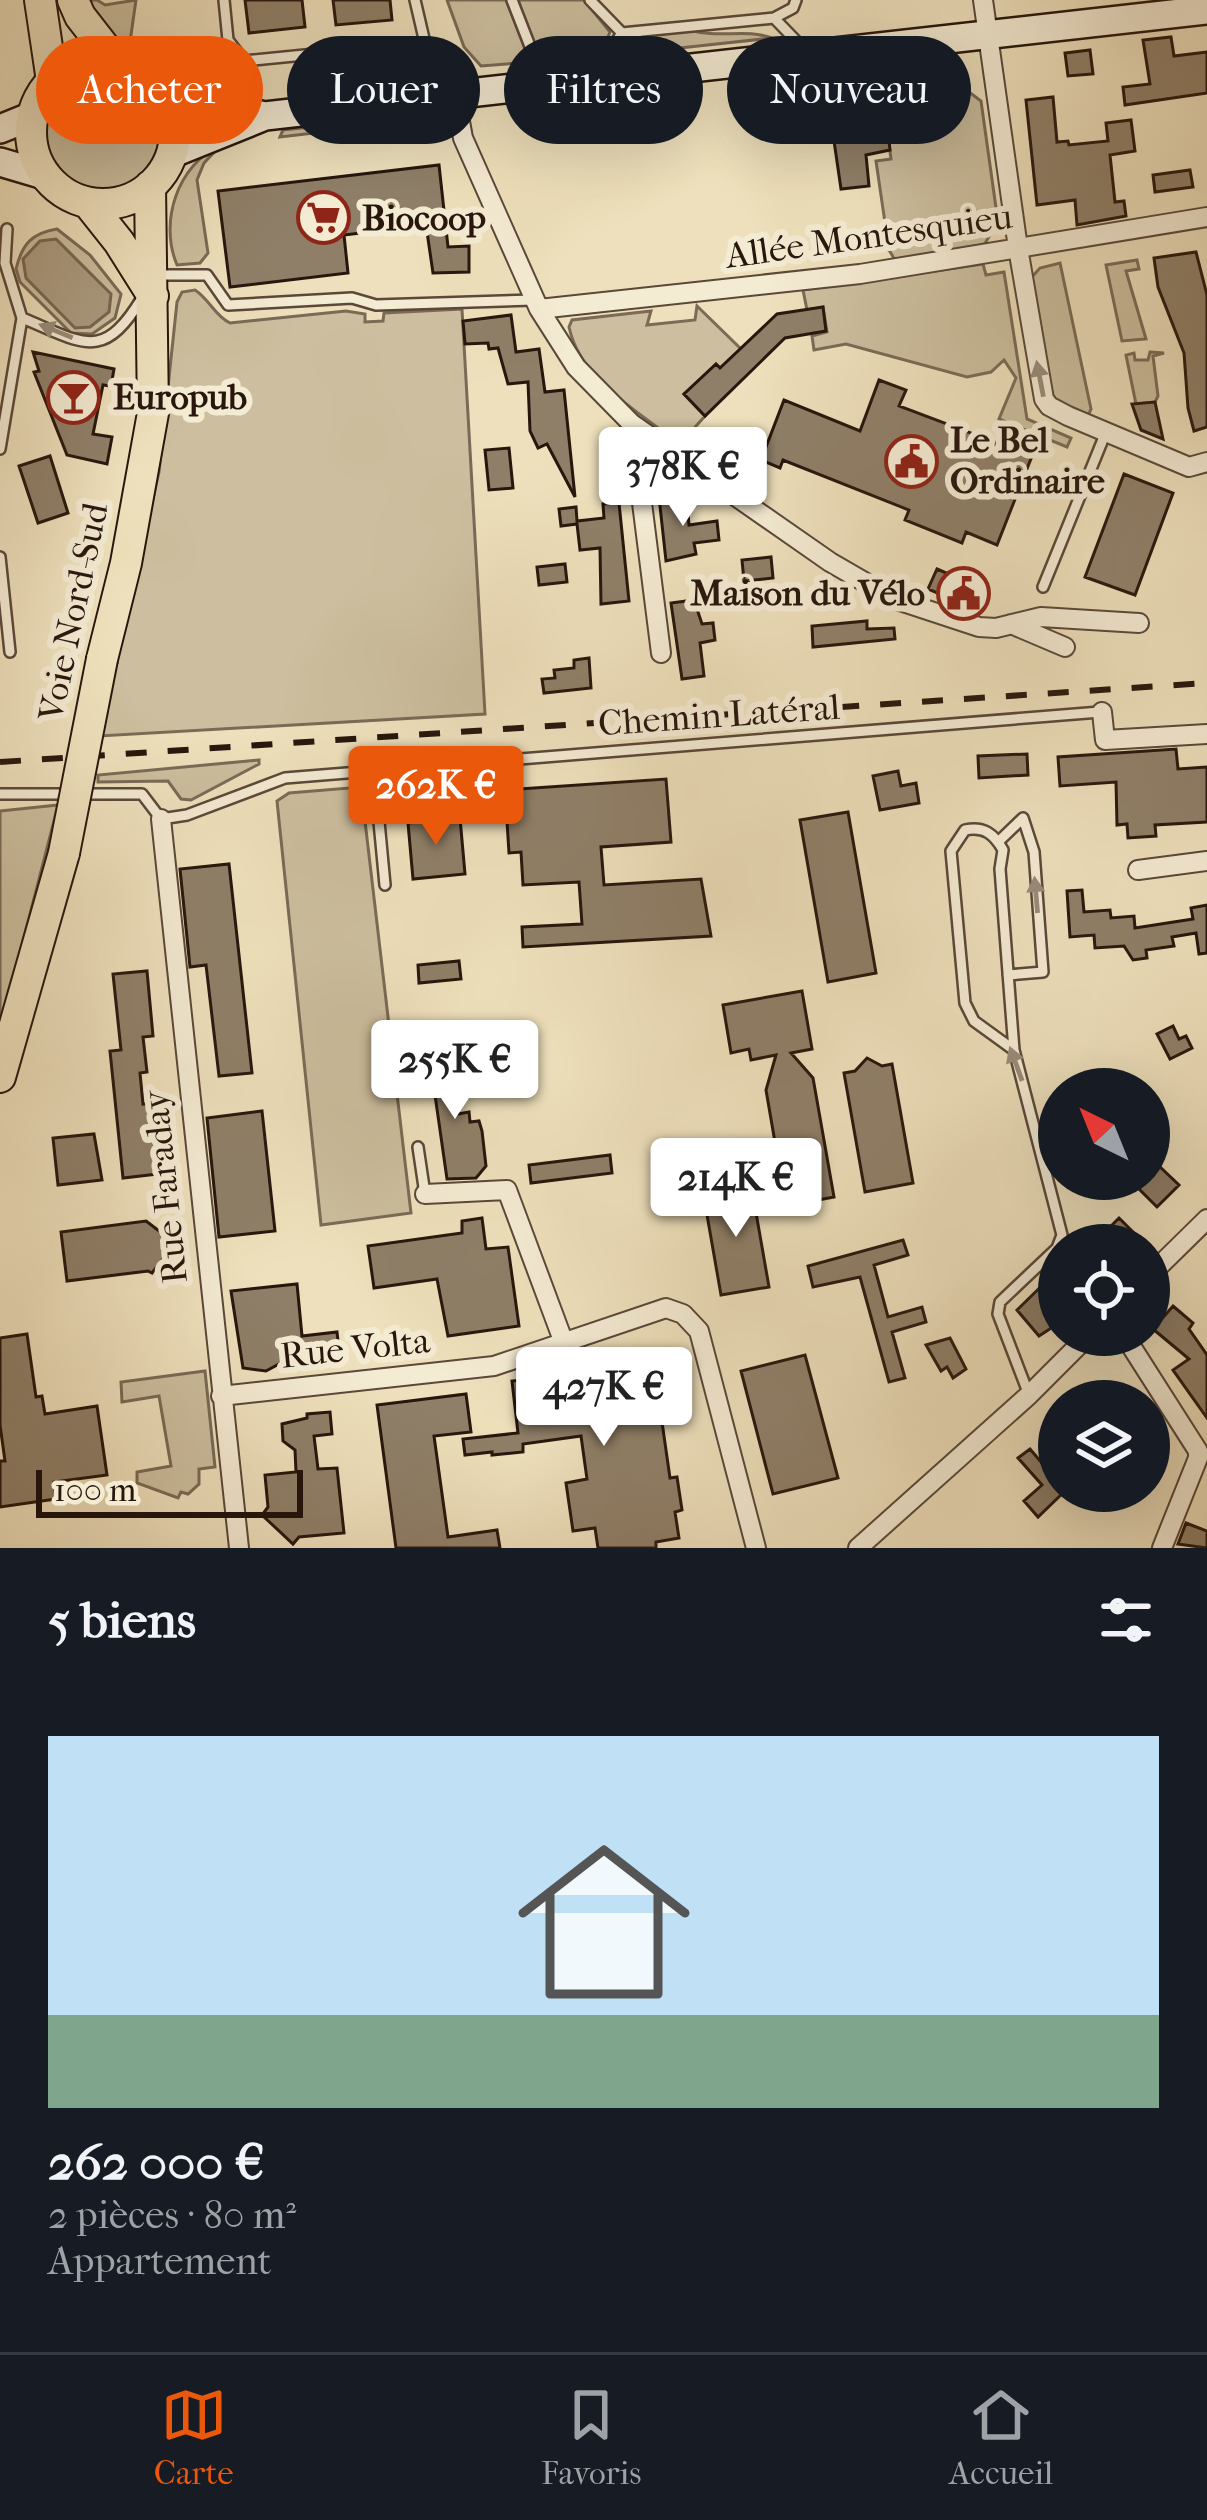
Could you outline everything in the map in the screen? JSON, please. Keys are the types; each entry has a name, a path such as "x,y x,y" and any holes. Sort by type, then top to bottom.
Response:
{"main road":[{"path":"40,0 45,36"},
{"path":"74,0 96,36"},
{"path":"971,38 1207,10"},
{"path":"36,105 31,137 44,175"},
{"path":"171,154 265,116 287,113"},
{"path":"0,129 32,116"},
{"path":"0,162 44,175 61,191 88,203 110,204 150,186 171,154 172,144"},
{"name":"Voie Nord-Sud","path":"0,1077 64,853 153,413 150,186"},
{"path":"88,203 152,287"}],"street":[{"path":"983,0 1043,399 1048,406 1189,467 1206,466"},
{"path":"466,144 537,304 576,367 632,424 875,591 963,625 996,628 1041,617 1138,623"},
{"name":"Allée Montesquieu","path":"537,304 860,274 1207,217"},
{"path":"632,424 661,653"},
{"path":"1011,624 1065,647"},
{"path":"1102,712 1105,740 1207,734"},
{"name":"Rue Faraday","path":"161,819 239,1548"},
{"path":"1138,870 1207,861"},
{"path":"424,1194 507,1190 564,1343"},
{"path":"1170,1255 1207,1219"},
{"name":"Rue Volta","path":"221,1396 494,1366 666,1308 692,1321 699,1331 756,1548"},
{"path":"858,1548 1068,1356"},
{"path":"1137,1356 1198,1451 1162,1548"}],"lane":[{"path":"224,0 228,40 244,61 425,43 415,0"},
{"path":"512,0 526,36"},
{"path":"590,0 629,36"},
{"path":"622,33 774,18 793,8 796,0"},
{"path":"774,18 791,36"},
{"path":"0,449 22,318 5,263 7,229"},
{"path":"22,318 78,340 106,341 117,334 152,287 206,275 228,305 352,298 376,305 537,304"},
{"path":"1043,587 1106,432"},
{"path":"0,556 10,652"},
{"name":"Chemin Latéral","path":"161,819 187,815 285,778 1102,712"},
{"path":"374,769 385,885"},
{"path":"0,794 142,794 161,819"},
{"path":"998,842 1023,818 1034,852 1043,972 1008,975"},
{"path":"1014,1050 968,1014 951,851 965,830 987,830 1003,850 1000,869 1014,1050 1062,1234 1057,1248 1000,1302 998,1314 1029,1395"},
{"path":"418,1147 424,1194"}],"shaded area":[{"path":"86,0 105,5 136,0 131,36 114,36"},
{"path":"447,0 506,0 520,36 504,36 504,64 481,66 480,36 460,36"},
{"path":"518,0 584,0 610,32 608,36 532,36"},
{"path":"690,30 762,36 727,36 727,43 703,46 703,36 644,35"},
{"path":"971,93 981,101 998,222 984,245 895,260 889,250 876,161 891,159 889,144 971,144"},
{"path":"162,144 146,176 126,189 103,193 80,189 60,176 44,145"},
{"path":"221,145 204,163 197,180 208,253 200,263 177,265 170,231 176,196 193,166"},
{"path":"57,229 90,255 121,294 115,318 92,334 71,333 20,282 16,269 25,246 41,233"},
{"path":"56,239 111,294 109,312 90,327 75,328 26,278 23,259 40,241"},
{"path":"1137,260 1139,269 1126,271 1146,339 1122,341 1106,265"},
{"path":"1060,263 1091,409 1087,418 1064,408 1050,395 1030,279 1040,268"},
{"path":"983,264 986,275 1004,272 1027,419 1071,438 1067,447 999,419 1016,378 1004,360 991,372 967,377 846,344 814,350 812,336 827,332 823,307 807,310 803,290"},
{"path":"195,290 230,323 346,311 365,314 365,322 383,321 384,313 462,309 485,714 100,736 159,472 177,302 182,292"},
{"path":"697,306 741,349 720,368 716,364 684,394 705,416 680,444 598,379 575,346 569,327 572,320 651,311 647,325 695,320"},
{"path":"1150,352 1164,353 1153,356 1158,396 1155,402 1136,404 1126,355 1134,353 1135,360 1148,360"},
{"path":"259,760 191,800 181,799 168,781 98,782 98,775"},
{"path":"361,787 411,1213 321,1225 277,801 289,793"},
{"path":"58,805 5,1011 0,1027 0,811"},
{"path":"205,1371 215,1467 199,1469 199,1484 178,1498 137,1483 137,1472 171,1466 159,1396 122,1402 121,1382"}],"building":[{"path":"245,0 302,0 305,27 249,33"},
{"path":"333,0 390,0 392,20 336,25"},
{"path":"1171,37 1174,56 1207,52 1207,93 1125,105 1123,87 1150,84 1143,40"},
{"path":"1090,50 1093,74 1068,76 1065,53"},
{"path":"1053,97 1057,142 1108,141 1106,123 1131,120 1135,151 1110,155 1115,202 1124,201 1126,216 1077,225 1075,200 1037,205 1026,100"},
{"path":"834,144 889,144 890,150 866,155 869,186 841,189"},
{"path":"439,165 448,247 469,246 469,272 433,273 426,225 344,235 348,273 230,287 218,191"},
{"path":"1190,170 1193,187 1155,192 1153,175"},
{"path":"1196,252 1207,295 1207,427 1194,431 1184,353 1158,287 1154,258"},
{"path":"823,307 826,331 785,338 705,416 684,394 716,364 720,368 777,314"},
{"path":"511,315 516,352 539,349 545,392 564,390 575,497 547,444 538,448 530,431 528,382 508,384 498,348 489,349 488,343 465,344 463,321"},
{"name":"Europub","path":"33,352 114,369 111,386 103,385 93,434 112,437 107,464 67,455 34,372 39,371"},
{"path":"879,380 906,390 899,406 1032,456 997,545 966,532 962,543 905,520 909,510 783,460 780,468 761,460 784,400 860,431"},
{"path":"1155,402 1163,439 1141,430 1132,404"},
{"path":"509,448 513,488 489,490 485,450"},
{"path":"50,456 68,513 38,523 19,466"},
{"path":"1124,474 1173,493 1135,595 1085,577"},
{"path":"678,495 679,504 687,503 689,525 717,521 719,540 694,543 696,554 666,561 659,497"},
{"path":"619,503 629,601 601,604 600,548 580,550 577,524 561,526 559,509 576,507 577,521 604,518 603,504"},
{"path":"771,557 773,578 744,581 742,560"},
{"path":"565,564 567,582 539,585 537,567"},
{"path":"937,569 958,578 949,598 928,589"},
{"path":"694,600 702,624 713,623 715,640 700,643 704,676 682,679 671,603"},
{"path":"867,621 867,629 894,628 895,639 813,647 812,626"},
{"path":"589,658 591,688 544,693 542,679 555,678 554,670 574,668 574,660"},
{"path":"1176,749 1178,769 1207,767 1207,822 1155,825 1156,836 1128,838 1127,824 1117,825 1116,782 1060,786 1058,757"},
{"path":"1027,754 1028,775 979,778 978,756"},
{"path":"898,771 901,786 916,783 919,803 880,810 873,776"},
{"path":"666,779 671,842 601,847 604,885 701,879 711,936 523,947 522,927 582,924 579,882 523,885 521,852 509,853 505,790"},
{"path":"848,812 876,973 828,982 800,820"},
{"path":"460,818 465,874 413,879 408,823"},
{"path":"229,864 252,1073 219,1076 206,965 190,967 180,869"},
{"path":"1082,890 1084,912 1110,910 1111,918 1134,916 1135,928 1193,919 1191,908 1207,905 1207,953 1199,954 1196,933 1172,937 1174,946 1146,950 1147,958 1133,960 1124,946 1095,948 1094,935 1070,937 1067,891"},
{"path":"459,961 461,979 419,983 418,965"},
{"path":"147,971 153,1036 143,1037 147,1072 140,1073 143,1104 152,1103 155,1127 162,1126 167,1173 123,1178 110,1051 121,1050 113,974"},
{"path":"802,991 812,1049 791,1053 813,1078 834,1197 786,1206 766,1090 776,1055 751,1060 749,1049 731,1053 723,1005"},
{"path":"1173,1026 1179,1039 1186,1036 1192,1048 1170,1059 1157,1034"},
{"path":"445,1037 453,1103 457,1103 458,1114 469,1112 470,1122 479,1121 482,1131 486,1166 476,1178 447,1179 427,1039"},
{"path":"867,1058 882,1066 892,1064 913,1183 865,1192 844,1073 855,1071"},
{"path":"262,1111 275,1231 219,1237 207,1118"},
{"path":"94,1134 102,1180 58,1185 53,1138"},
{"path":"610,1155 612,1173 531,1183 529,1165"},
{"path":"751,1184 769,1287 721,1295 703,1192"},
{"path":"482,1218 486,1249 508,1247 519,1326 448,1336 437,1279 374,1288 368,1246 462,1233 462,1221"},
{"path":"146,1221 175,1243 152,1273 67,1281 61,1232"},
{"path":"903,1240 908,1255 874,1265 888,1317 922,1307 926,1322 892,1332 905,1378 889,1382 860,1277 813,1287 808,1266"},
{"path":"297,1284 302,1336 337,1332 340,1358 279,1364 266,1371 243,1368 231,1291"},
{"path":"1038,1290 1038,1335 1017,1310"},
{"path":"1173,1306 1193,1323 1189,1329 1207,1355 1207,1418 1173,1370 1189,1359 1170,1343"},
{"path":"27,1334 36,1397 42,1396 45,1414 97,1406 107,1475 54,1482 56,1499 0,1507 0,1461 5,1461 0,1338"},
{"path":"950,1338 966,1369 953,1378 947,1367 941,1371 926,1345"},
{"path":"805,1355 838,1478 773,1494 741,1371"},
{"path":"628,1356 629,1362 653,1359 670,1478 677,1477 682,1510 675,1512 679,1538 656,1542 656,1548 598,1548 595,1528 573,1531 566,1483 587,1479 581,1436 523,1444 523,1452 492,1455 465,1455 463,1439 518,1433 512,1381 550,1377 551,1384 592,1378 590,1362"},
{"path":"466,1394 471,1432 434,1436 448,1537 497,1530 500,1548 396,1548 377,1405"},
{"path":"330,1412 332,1434 314,1436 318,1469 337,1468 344,1533 299,1537 293,1544 262,1515 268,1507 265,1475 296,1472 295,1450 283,1441 282,1424 307,1418 307,1414"},
{"path":"1030,1449 1038,1458 1038,1480 1018,1458"},
{"path":"1038,1489 1038,1512 1043,1512 1038,1517 1024,1501"},
{"path":"1186,1523 1207,1531 1207,1548 1178,1544"}],"railway":[{"path":"0,762 1207,683"}],"place":[{"name":"Biocoop","path":"323,218"},
{"name":"Europub","path":"74,397"},
{"name":"Le Bel Ordinaire","path":"911,461"},
{"name":"Maison du Vélo","path":"964,593"}]}
